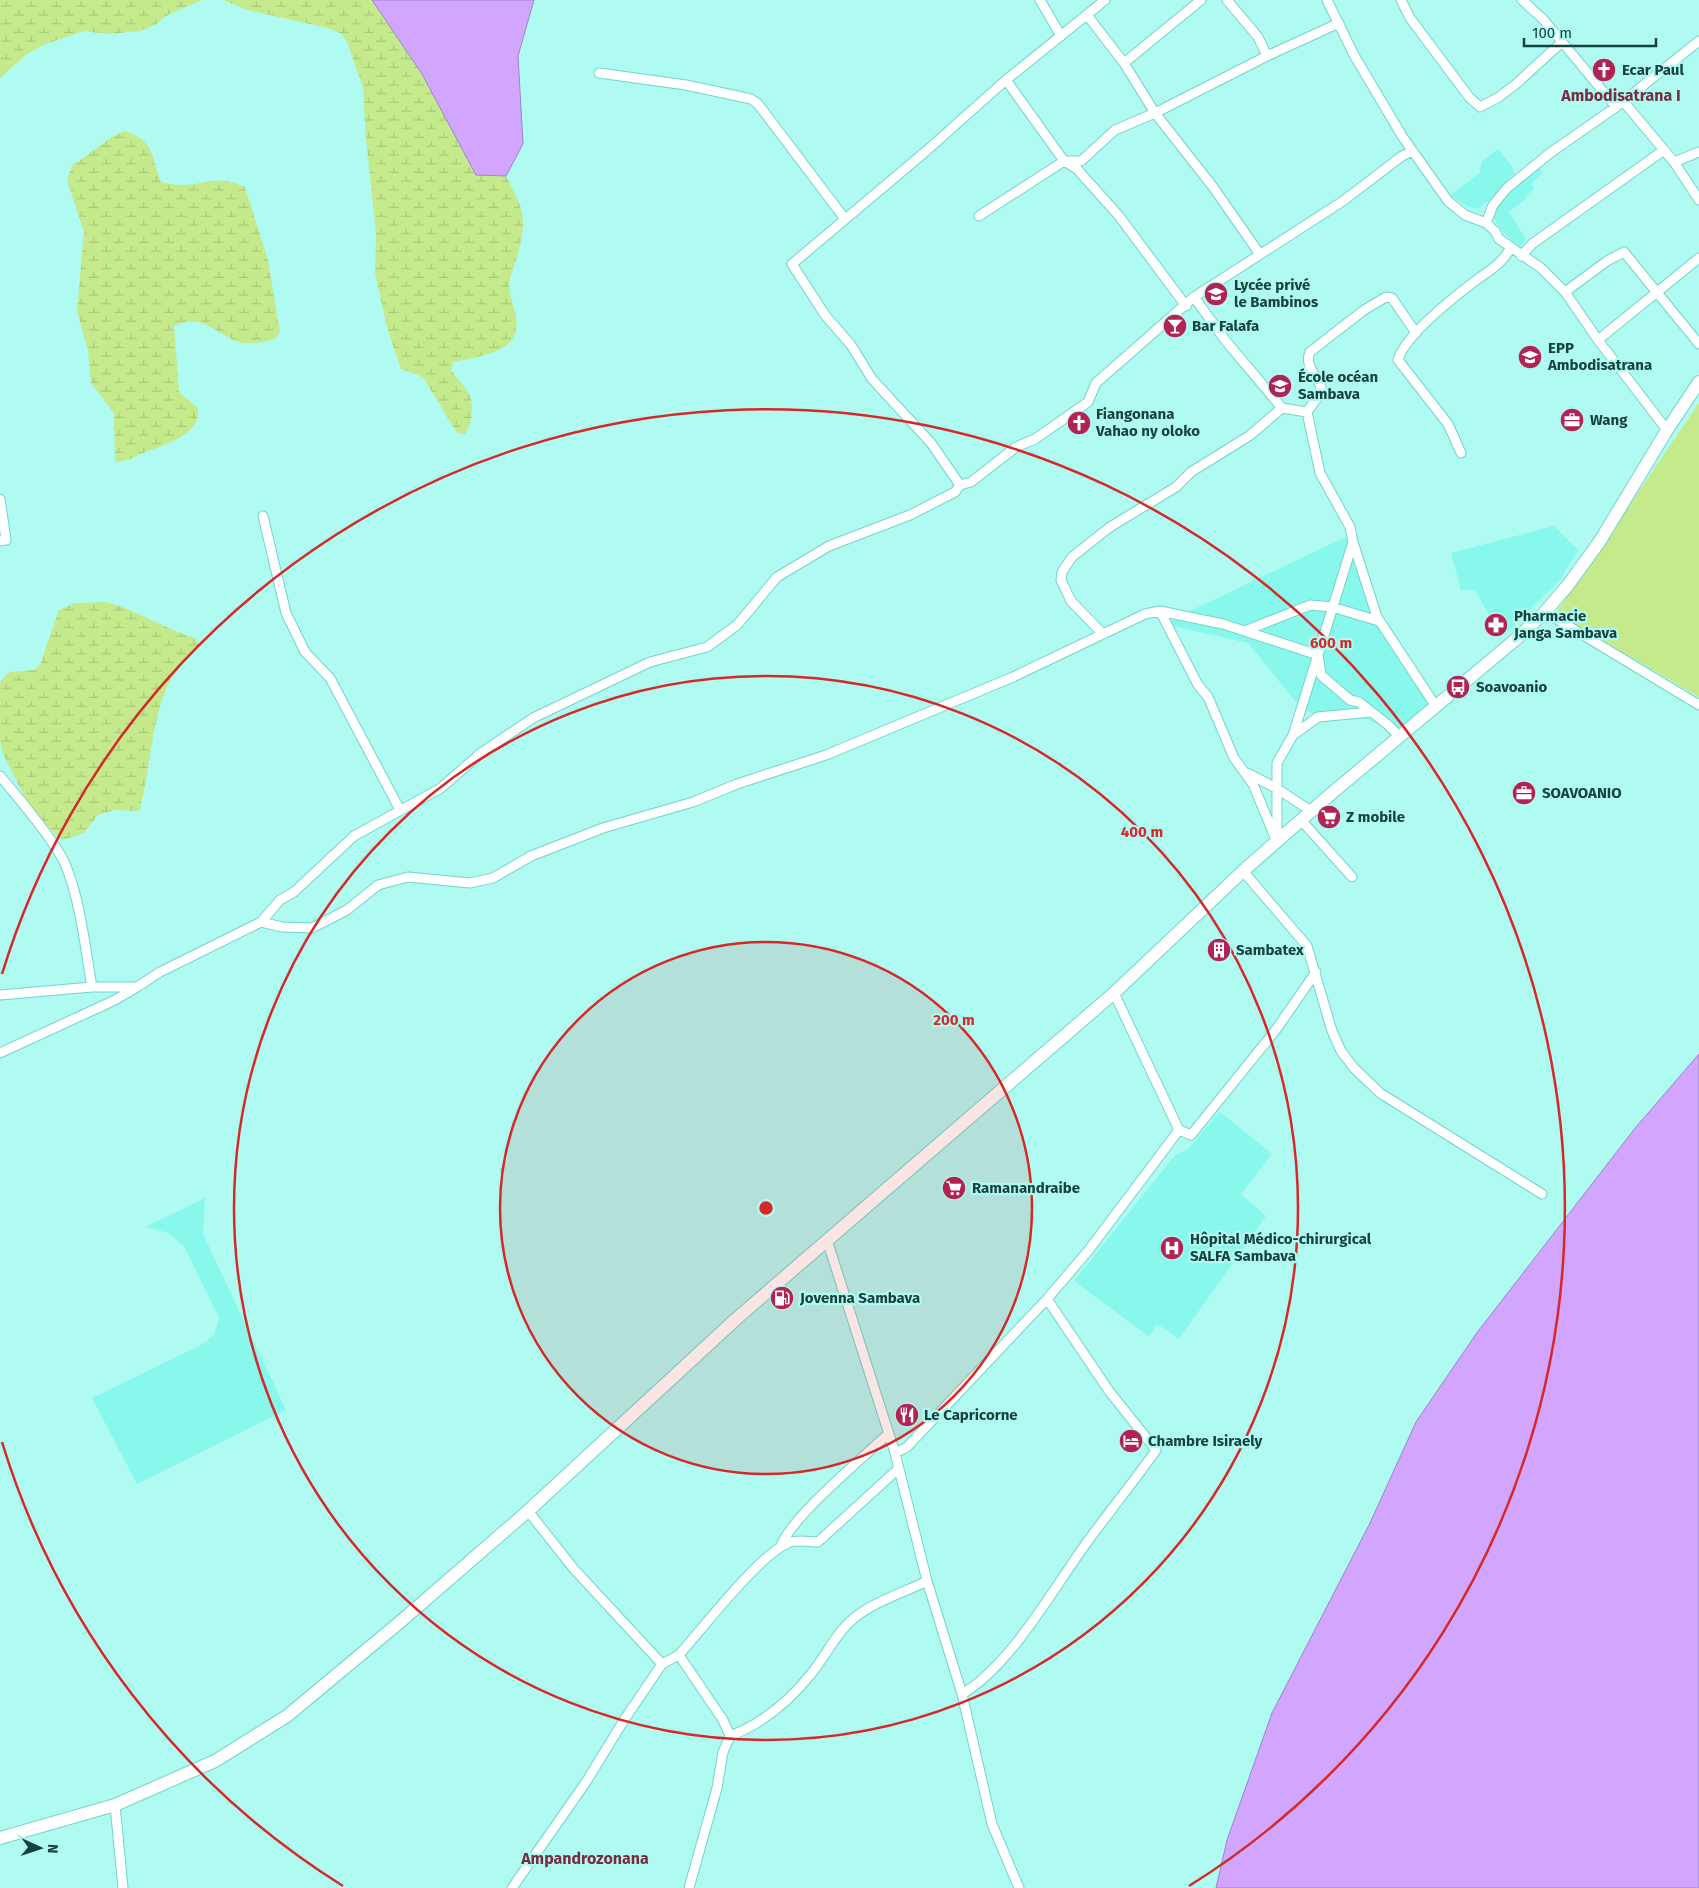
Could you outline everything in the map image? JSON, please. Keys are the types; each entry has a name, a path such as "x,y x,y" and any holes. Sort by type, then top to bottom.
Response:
{"main road":[{"path":"0,1838 115,1805 215,1761 287,1716 528,1511 651,1396 827,1240 1114,993 1243,872 1306,816 1435,705 1515,640 1545,612 1568,585 1600,541 1667,430 1699,382"}],"street":[{"path":"1040,0 1061,36"},
{"path":"960,485 931,443 872,379 851,345 825,315 792,264 1006,80 1105,0"},
{"path":"1124,63 1201,0"},
{"path":"1227,0 1258,37 1267,56"},
{"path":"1327,0 1354,55 1411,152 1448,201 1466,215 1486,223 1495,231 1499,239 1541,268 1566,292 1598,340 1667,430"},
{"path":"1401,0 1410,18 1470,97 1480,106 1499,97 1516,84 1562,42"},
{"path":"1522,0 1664,150 1699,200"},
{"path":"1087,15 1124,63 1155,113 1213,187 1259,253"},
{"path":"979,216 1064,161 1081,161 1115,130 1155,113 1267,56 1339,23"},
{"path":"1486,223 1493,205 1508,188 1550,153 1619,104 1699,41"},
{"path":"599,73 686,85 751,99 758,104 845,219"},
{"path":"1006,80 1064,161 1077,169 1119,216 1186,306"},
{"path":"1521,256 1532,244 1664,150"},
{"path":"0,1053 115,1000 160,972 261,922 280,900 294,892 354,836 441,788 481,753 533,718 650,662 708,647 737,625 777,577 829,546 910,515 955,492 960,485 971,482 1016,447 1035,439 1088,402 1096,383 1135,346 1186,306 1194,296 1259,253 1311,223 1402,156 1411,152"},
{"path":"1674,162 1699,152"},
{"path":"1461,453 1448,424 1398,360 1400,352 1416,333 1459,294 1504,260 1510,247"},
{"path":"1566,292 1608,261 1624,252 1658,292 1681,325 1699,344"},
{"path":"1598,340 1699,258"},
{"path":"1194,296 1225,340 1282,408 1307,412"},
{"path":"1416,333 1392,298 1386,297 1364,310 1310,352 1307,357 1308,364 1321,387 1320,394 1307,412 1320,473 1350,527 1353,542 1379,620 1435,705"},
{"path":"1102,633 1071,600 1061,580 1062,572 1072,557 1110,528 1176,487 1190,472 1249,436 1282,408"},
{"path":"0,499 6,540 0,542"},
{"path":"263,516 286,613 305,652 330,678 400,810"},
{"path":"1277,842 1277,763 1292,735 1353,542"},
{"path":"1245,632 1310,605 1332,607 1379,620"},
{"path":"1160,611 1198,685 1208,696 1234,758 1246,773 1277,842"},
{"path":"261,922 282,927 312,928 347,910 378,885 408,877 470,883 492,878 530,856 602,828 693,802 738,784 826,754 1004,681 1102,633 1146,614 1160,611 1222,624 1318,654"},
{"path":"1545,612 1699,705"},
{"path":"1318,654 1321,675 1350,700 1359,702 1400,737"},
{"path":"1292,735 1318,717 1371,712"},
{"path":"1246,773 1276,788 1306,816 1352,878"},
{"path":"0,776 65,865 82,924 92,987"},
{"path":"1243,872 1307,946 1332,1031 1341,1051 1360,1074 1380,1093 1542,1194"},
{"path":"1114,993 1179,1130 1191,1135 1274,1031 1316,972"},
{"path":"0,995 92,987 137,987"},
{"path":"896,1453 907,1448 1047,1300 1088,1251 1179,1130"},
{"path":"827,1240 888,1434 896,1453 898,1469 927,1581 962,1694 992,1824 1019,1888"},
{"path":"962,1694 979,1681 1020,1639 1094,1533 1156,1450 1109,1391 1047,1300"},
{"path":"781,1546 784,1536 822,1496 888,1434"},
{"path":"512,1888 586,1782 624,1720 662,1664 679,1656 756,1569 781,1546 791,1541 818,1542 898,1469"},
{"path":"528,1511 574,1569 662,1664"},
{"path":"689,1888 717,1788 723,1752 730,1736 744,1731 767,1716 788,1698 811,1674 852,1620 866,1611 927,1581"},
{"path":"679,1656 723,1720 730,1736"},
{"path":"115,1805 123,1888"}],"shaded area":[{"path":"372,0 534,0 518,56 523,144 506,176 476,175 422,74"},
{"path":"1498,149 1512,166 1514,173 1493,198 1477,209 1466,206 1450,195 1480,173 1482,161"},
{"path":"1538,165 1543,173 1532,182 1534,189 1526,196 1526,199 1509,212 1526,239 1520,248 1503,232 1493,217 1497,203"},
{"path":"1554,526 1578,550 1560,580 1508,631 1495,612 1488,613 1475,590 1461,590 1451,553"},
{"path":"1354,533 1384,624 1437,699 1392,738 1383,727 1367,719 1320,720 1295,701 1248,643 1163,624"},
{"path":"1699,1054 1699,1888 1216,1888 1227,1840 1272,1713 1370,1523 1416,1422 1476,1334 1636,1127"},
{"name":"Hôpital Médico-chirurgical SALFA Sambava","path":"1220,1112 1272,1154 1241,1194 1266,1216 1179,1339 1157,1324 1149,1337 1074,1281 1176,1154 1188,1149"},
{"path":"205,1198 203,1234 286,1410 137,1484 92,1398 203,1344 214,1335 219,1318 185,1248 169,1233 145,1227"}],"green space":[{"path":"0,0 202,0 168,15 155,25 140,31 108,34 84,31 43,45 27,54 0,78"},
{"path":"223,0 372,0 422,74 476,174 506,176 523,216 520,246 509,286 517,326 513,338 502,348 477,357 453,362 451,370 466,389 471,400 471,421 465,434 457,433 423,377 401,369 387,327 375,273 376,233 366,139 363,88 347,42 342,34 328,28 247,10"},
{"path":"125,131 135,135 147,145 161,182 181,185 219,180 245,187 268,260 280,332 275,339 246,343 236,341 199,322 191,321 174,326 179,392 198,408 194,425 189,431 173,441 130,459 115,462 114,413 91,383 88,351 77,311 84,232 67,180 72,165 111,138"},
{"path":"1699,403 1699,697 1556,613"},
{"path":"106,602 118,605 195,638 199,645 178,668 169,682 162,699 139,811 115,810 98,815 84,833 62,840 31,810 4,756 0,742 0,682 9,672 34,670 40,665 59,610 75,603"}],"place":[{"name":"Ecar Paul","path":"1604,70"},
{"name":"Lycée privé le Bambinos","path":"1216,294"},
{"name":"Bar Falafa","path":"1175,326"},
{"name":"EPP Ambodisatrana","path":"1530,357"},
{"name":"École océan Sambava","path":"1280,386"},
{"name":"Wang","path":"1572,420"},
{"name":"Fiangonana Vahao ny oloko","path":"1079,423"},
{"name":"Pharmacie Janga Sambava","path":"1496,625"},
{"name":"Soavoanio","path":"1458,687"},
{"name":"SOAVOANIO","path":"1524,793"},
{"name":"Z mobile","path":"1329,817"},
{"name":"Sambatex","path":"1219,950"},
{"name":"Ramanandraibe","path":"954,1188"},
{"name":"Hôpital Médico-chirurgical SALFA Sambava","path":"1172,1248"},
{"name":"Jovenna Sambava","path":"782,1298"},
{"name":"Le Capricorne","path":"907,1415"},
{"name":"Chambre Isiraely","path":"1131,1441"}],"district":[{"name":"Ambodisatrana I","path":"1621,95"},
{"name":"Ampandrozonana","path":"585,1858"}]}
